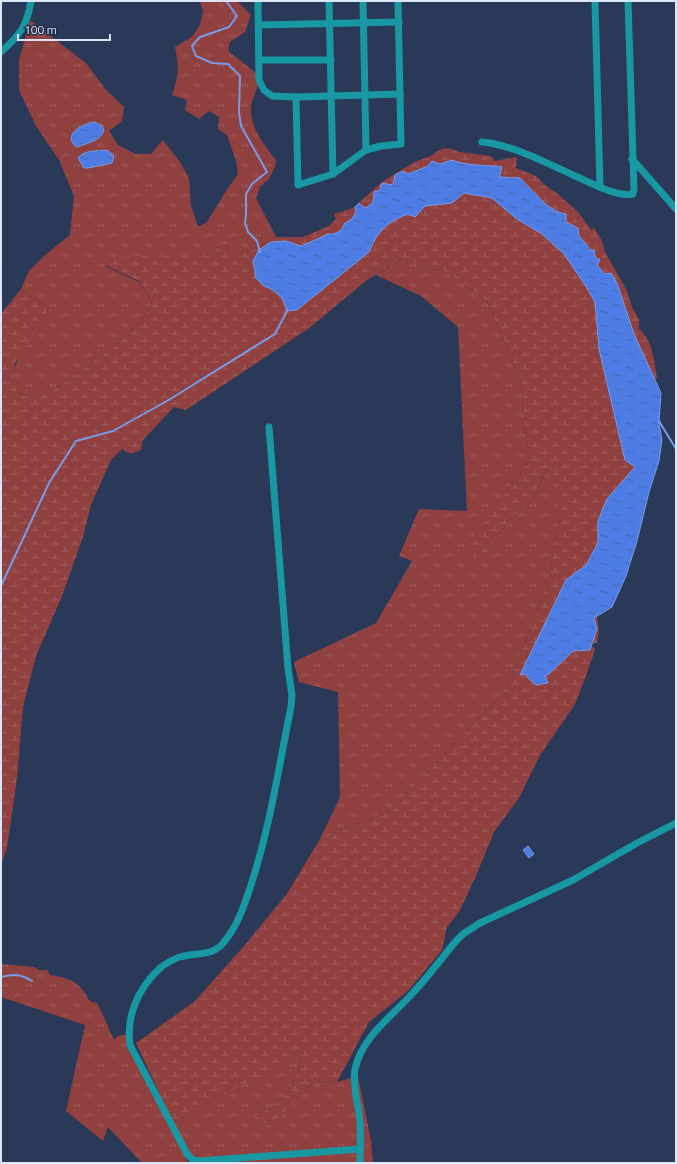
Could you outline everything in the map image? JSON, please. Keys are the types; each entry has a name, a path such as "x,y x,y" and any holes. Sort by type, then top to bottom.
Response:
{"street":[{"path":"1,52 20,33 28,20 31,1"},
{"path":"258,1 259,80 264,90 272,96 296,97 400,94"},
{"path":"329,1 333,174"},
{"path":"363,1 366,150"},
{"path":"296,97 298,185 333,174 366,150 381,146 401,144 398,1"},
{"path":"595,1 600,187"},
{"path":"482,142 507,148 541,161 611,192 628,196 632,194 634,189 628,1"},
{"path":"259,25 399,22"},
{"path":"259,60 330,60"},
{"path":"632,159 675,207"},
{"path":"269,427 288,668 292,695 291,707 260,856 240,918 223,944 216,950 207,954 179,957 164,965 144,986 134,1004 130,1023 130,1045 187,1154 193,1160 199,1161 360,1149"},
{"path":"360,1163 360,1125 354,1078 355,1069 360,1057 376,1031 410,996 456,941 480,923 573,880 637,843 676,823"}],"green space":[{"path":"200,1 237,1 251,15 245,32 230,42 228,51 257,75 258,83 251,104 251,115 255,129 276,160 275,167 269,179 260,187 256,198 276,237 256,249 236,253 220,244 212,253 105,266 139,282 152,302 146,314 119,343 67,381 47,394 24,396 15,389 14,370 38,302 21,289 29,271 44,256 70,235 74,196 59,160 36,126 19,90 19,60 30,20 86,63 106,90 124,107 122,121 109,131 118,145 135,154 151,154 163,140 180,162 189,178 191,206 198,227 207,222 238,174 236,161 227,135 218,129 219,117 209,111 199,119 185,110 187,100 172,95 178,71 175,47 192,37 200,25 203,11"},
{"path":"445,148 459,152 491,156 495,161 517,157 516,168 536,176 579,213 591,230 594,228 601,239 605,252 627,291 632,307 639,320 639,329 647,339 652,351 657,378 648,386 647,450 605,608 597,616 599,631 597,643 590,643 595,650 575,704 539,757 519,798 494,832 459,912 447,927 442,950 408,991 369,1022 337,1082 315,1081 271,1126 252,1118 270,1108 291,1089 304,1052 173,1123 136,1043 195,1001 244,946 286,895 319,841 393,809 500,696 514,672 550,572 559,520 559,478 547,469 530,504 511,517 485,556 470,558 471,540 529,461 520,378 487,301 447,272 401,259 367,280 308,329 186,410 174,407 143,440 141,450 131,454 122,449 111,460 91,505 83,537 62,596 36,656 23,707 17,778 7,848 1,865 1,314 21,289 48,311 15,363 14,370 16,390 24,396 47,394 119,343 146,314 152,302 139,281 94,260 149,255 185,256 212,253 223,241 227,242 228,248 236,253 256,249 276,237 303,237 329,226 336,219 334,214 353,208 382,182 396,173"},
{"path":"401,259 447,272 487,301 520,378 529,461 507,491 485,556 511,517 530,504 548,468 559,478 559,520 550,572 544,592 514,672 500,696 393,809 319,841 340,797 338,692 299,682 294,662 376,623 412,561 399,556 419,509 467,511 458,327 421,296 376,275"},
{"path":"1,964 34,967 39,970 47,970 50,975 62,977 76,983 80,986 87,998 93,1003 96,1002 114,1039 120,1035 129,1035 130,1045 188,1163 142,1163 108,1127 103,1141 66,1111 85,1025 1,997"},
{"path":"304,1051 291,1089 270,1108 252,1118 271,1126 315,1081 337,1082 358,1076 371,1141 373,1163 192,1163 173,1123"}],"water":[{"path":"95,122 102,126 104,130 100,137 77,147 71,139 72,135 79,127"},
{"path":"107,150 114,156 112,163 84,168 78,158 87,152"},
{"path":"452,160 470,164 502,167 499,177 520,178 547,205 566,214 566,222 578,228 579,236 591,250 594,250 595,257 600,260 597,265 605,274 611,273 617,283 634,334 661,393 659,423 662,440 659,461 626,576 612,607 594,618 597,629 590,650 573,651 545,676 548,683 536,685 526,674 520,675 566,580 586,565 598,543 598,521 607,499 635,467 625,460 599,349 595,302 564,254 542,234 517,219 492,198 464,193 452,203 425,206 415,217 407,214 393,221 379,233 369,252 297,310 287,311 282,298 273,290 264,286 256,278 253,261 259,250 271,242 286,241 301,246 327,234 335,234 341,230 345,223 353,218 356,211 355,207 359,203 365,208 370,205 373,200 374,192 380,190 381,184 393,184 395,175 403,171 408,174 428,166 432,161 440,164"},
{"path":"528,846 534,854 529,858 523,850"}],"waterway":[{"path":"226,1 237,16 229,27 200,37 192,46 196,56 212,63 228,64 240,76 239,112 241,126 267,172 252,184 246,194 245,223 248,232 257,241 260,252"},
{"path":"1,586 49,483 76,441 113,431 167,401 275,334 287,309"},
{"path":"659,421 676,449"},
{"path":"1,977 17,975 32,981"}]}
